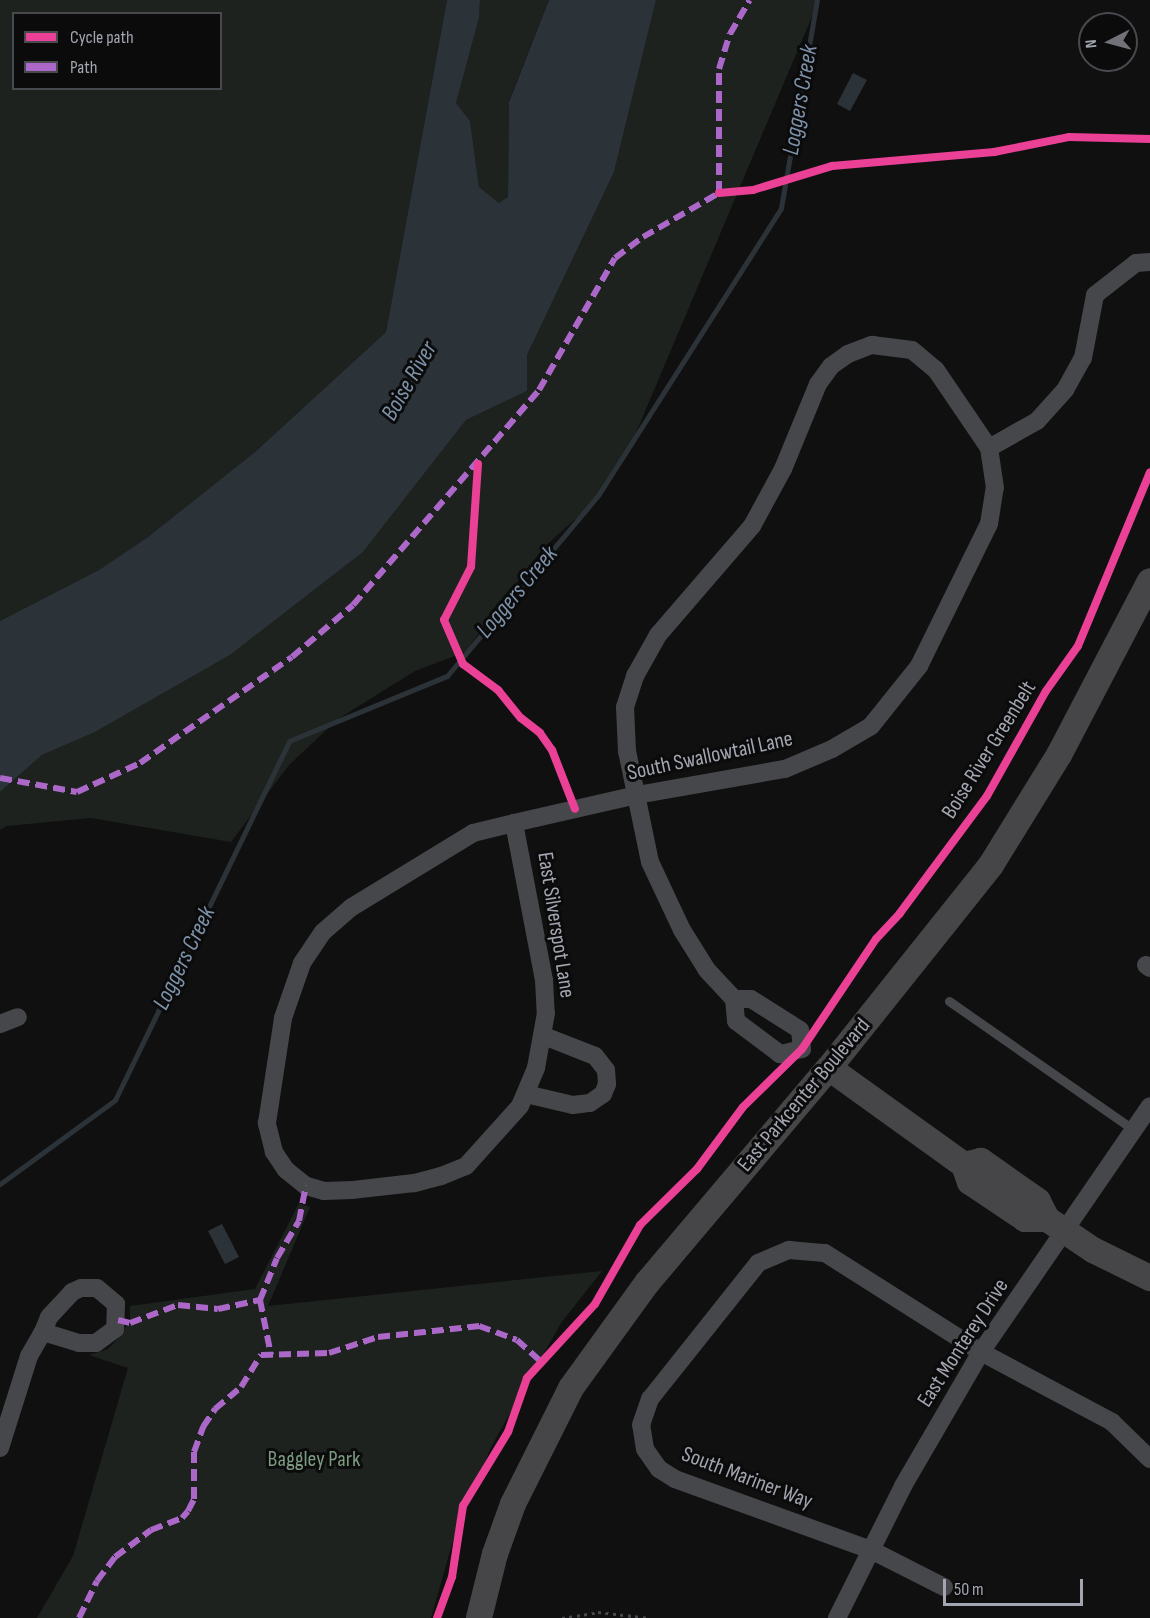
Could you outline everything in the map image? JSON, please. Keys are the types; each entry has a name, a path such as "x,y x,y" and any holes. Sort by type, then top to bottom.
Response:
{"main road":[{"name":"East Parkcenter Boulevard","path":"479,1618 495,1554 513,1504 571,1388 647,1283 829,1068 991,865 1059,755 1150,581"},
{"path":"829,1068 964,1165 970,1182 1025,1219 1056,1226 1150,1278"}],"street":[{"path":"829,1068 802,1049 780,1054 736,1021 734,999 707,970 682,930 650,862 627,751 625,707 635,676 658,635 752,525 783,469 818,384 831,366 872,345 912,350 936,370 989,448 1037,421 1065,390 1083,358 1095,295 1136,263 1150,262"},
{"name":"South Swallowtail Lane","path":"306,1186 274,1152 267,1123 283,1018 302,963 323,932 352,907 472,833 637,795 785,769 832,749 871,726 919,666 989,524 995,488 989,448"},
{"name":"East Silverspot Lane","path":"306,1186 324,1191 414,1183 466,1166 526,1094 544,1036 544,980 514,822"},
{"path":"734,999 751,999 800,1030 802,1049"},
{"path":"0,1024 18,1017"},
{"path":"526,1094 573,1105 590,1103 603,1094 607,1084 606,1070 595,1056 544,1036"},
{"name":"East Monterey Drive","path":"837,1618 871,1550 981,1352 1056,1226 1134,1130 1150,1106"},
{"name":"South Mariner Way","path":"944,1587 871,1550 675,1479 659,1469 645,1449 641,1425 650,1399 758,1263 789,1250 825,1253 981,1352"},
{"path":"0,1448 29,1356 43,1332"},
{"path":"981,1352 1112,1422 1150,1459"}],"lane":[{"path":"949,1001 1134,1130"}],"path":[{"path":"562,1618 598,1612 650,1618"}],"green space":[{"path":"0,0 447,0 386,332 255,452 148,537 99,570 0,621"},
{"path":"480,0 549,0 509,101 508,197 499,203 479,187 470,121 456,103 479,18"},
{"path":"656,0 819,0 630,447 593,503 543,548 465,652 415,671 338,719 289,765 231,842 91,818 7,826 0,830 0,792 42,755 95,732 230,655 363,552 466,420 527,391 527,355 614,172"},
{"name":"Baggley Park","path":"299,1203 310,1207 268,1306 602,1271 561,1323 491,1447 454,1537 431,1618 37,1618 73,1556 128,1368 89,1355 108,1349 121,1335 130,1320 130,1306 255,1289"}],"water":[{"name":"Boise River","path":"447,0 480,0 479,18 456,103 470,121 479,187 499,203 508,197 509,102 549,0 656,0 614,172 527,355 527,391 466,420 363,552 230,655 95,732 42,755 0,792 0,621 99,570 148,537 255,452 386,332"},
{"path":"853,73 867,80 850,111 837,104"},
{"path":"222,1224 239,1257 225,1264 208,1231"}],"waterway":[{"name":"Loggers Creek","path":"0,1184 115,1100 289,741 447,676 599,494 781,208 817,0"}],"marked path":[{"path":"0,778 77,792 140,763 292,657 353,605 539,390 615,258 643,237 719,193 719,69 730,34 750,0"},
{"path":"118,1320 130,1323 178,1305 218,1309 260,1300 277,1258 299,1221 306,1186"},
{"path":"260,1300 271,1355"},
{"path":"79,1618 97,1581 115,1557 151,1530 182,1518 188,1511 194,1499 194,1452 203,1427 215,1409 241,1387 261,1355 329,1353 378,1337 479,1326 517,1340 540,1361"}],"cycle path":[{"path":"719,193 753,190 832,166 994,152 1069,137 1150,139"},
{"path":"478,464 471,567 444,620 463,664 498,690 521,718 540,733 552,750 575,809"},
{"name":"Boise River Greenbelt","path":"437,1618 452,1577 463,1506 508,1432 527,1378 595,1304 640,1225 697,1169 743,1107 802,1049 876,939 900,913 987,796 1046,691 1078,646 1150,472"}]}
